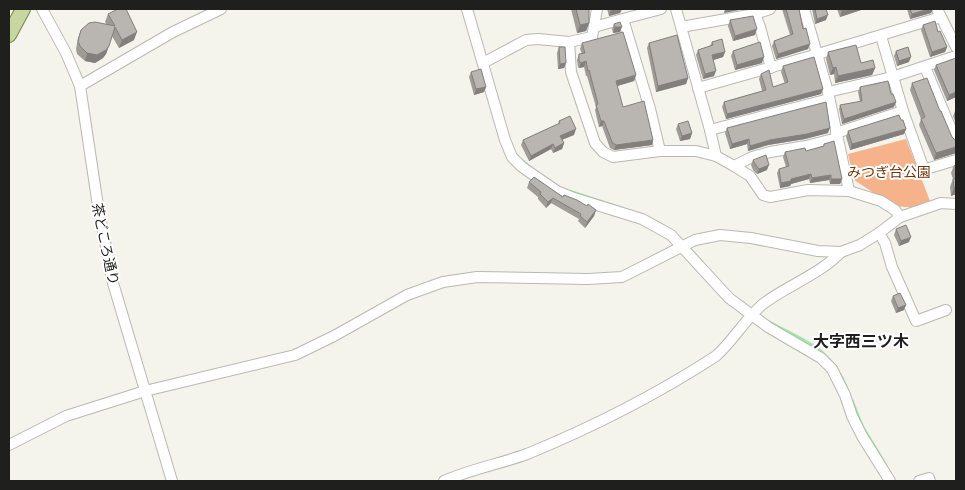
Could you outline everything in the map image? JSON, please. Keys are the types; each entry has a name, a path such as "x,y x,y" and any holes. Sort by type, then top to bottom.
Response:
{"main road":[{"path":"9,35 23,9"}],"street":[{"name":"茶どころ通り","path":"42,9 66,52 80,86 105,246 120,307 172,481"},
{"path":"80,86 173,32 221,9"},
{"path":"467,9 505,140 512,156 522,167 557,192 642,219 671,235 729,298 752,316 820,358 832,369 845,395 852,416 890,481"},
{"path":"483,63 526,40 538,39 569,42 592,37 597,9"},
{"path":"594,27 661,9"},
{"path":"676,9 716,156"},
{"path":"681,27 755,14 770,9"},
{"path":"804,9 829,95 849,191"},
{"path":"698,88 880,36 939,13 956,47"},
{"path":"755,14 771,68"},
{"path":"623,19 650,109 660,151"},
{"path":"880,36 903,112 923,167 926,169 956,160"},
{"path":"569,42 571,72 596,143 603,152 613,157 660,151 696,151 716,156 734,166 750,176 764,195 770,197 808,190 849,191 881,201 895,210 900,217"},
{"path":"710,130 926,67 956,56"},
{"path":"926,67 956,141"},
{"path":"734,166 752,157 806,146 903,112"},
{"path":"9,444 66,416 145,391 295,355 334,336 407,295 443,282 476,277 622,278 695,240 733,235 818,251 841,252 860,245 900,217 941,203 956,204"},
{"path":"878,233 884,243 892,267 916,321 946,310"},
{"path":"444,481 525,454 614,415 642,400 716,356 764,304 831,262 841,252"},
{"path":"918,481 929,478 930,481"}],"green space":[{"name":"みつぎ台公園","path":"906,139 930,201 918,208 894,206 854,180 848,154"}],"building":[{"path":"118,9 126,9 137,32 122,40 115,27 106,50 97,55 87,53 78,41 81,30 89,23 95,22 115,26 108,14"},
{"path":"576,9 589,9 589,23 580,25"},
{"path":"786,9 799,9 803,29 806,28 810,44 778,54 774,41 793,34"},
{"path":"815,9 826,9 828,15 817,19"},
{"path":"910,9 929,9 912,14"},
{"path":"753,16 757,29 735,36 730,20"},
{"path":"935,21 938,32 940,31 947,47 932,52 923,25"},
{"path":"620,22 622,27 615,27 614,24"},
{"path":"623,32 636,75 616,81 623,107 644,101 653,140 616,145 612,142 604,121 601,121 589,70 586,61 581,63 579,61 579,54 585,53 582,43"},
{"path":"677,35 688,78 658,86 649,43"},
{"path":"722,39 725,52 712,55 716,71 705,74 698,50 713,45 712,42"},
{"path":"760,42 764,57 737,65 733,51"},
{"path":"856,45 861,63 873,60 875,68 838,76 836,67 833,68 828,52"},
{"path":"559,47 565,47 566,63 560,64"},
{"path":"908,47 911,57 899,61 896,51"},
{"path":"814,57 823,89 727,114 724,102 766,90 761,74 769,70 773,87 788,82 783,66"},
{"path":"956,58 956,92 949,95 936,65"},
{"path":"481,69 486,87 476,89 471,72"},
{"path":"927,78 940,111 952,137 956,141 956,147 936,153 921,119 925,117 912,83"},
{"path":"888,81 891,94 893,94 896,102 844,119 840,105 862,101 860,87"},
{"path":"826,102 830,128 750,146 749,139 732,144 727,128"},
{"path":"899,115 906,129 852,144 848,131"},
{"path":"570,116 576,129 560,136 564,143 555,148 553,144 531,156 523,140 560,123 559,121"},
{"path":"688,121 692,133 682,136 678,124"},
{"path":"834,141 842,179 831,179 831,175 812,178 811,174 781,183 779,169 789,166 785,152 805,148 806,151"},
{"path":"766,155 769,165 759,169 753,160"},
{"path":"534,177 563,197 564,195 587,206 588,204 596,210 587,222 580,216 581,214 553,198 548,202 540,194 541,192 529,182"},
{"path":"956,178 956,187 954,188 953,179"},
{"path":"906,225 911,237 901,241 896,229"},
{"path":"900,293 906,305 898,308 893,296"}],"waterway":[{"path":"522,160 531,168"},
{"path":"570,191 622,208"},
{"path":"650,218 665,226"},
{"path":"688,246 701,261"},
{"path":"768,321 815,346 833,363 847,388"},
{"path":"852,400 863,427 886,465"}],"district":[{"name":"大字西三ツ木","path":"861,341"}]}
